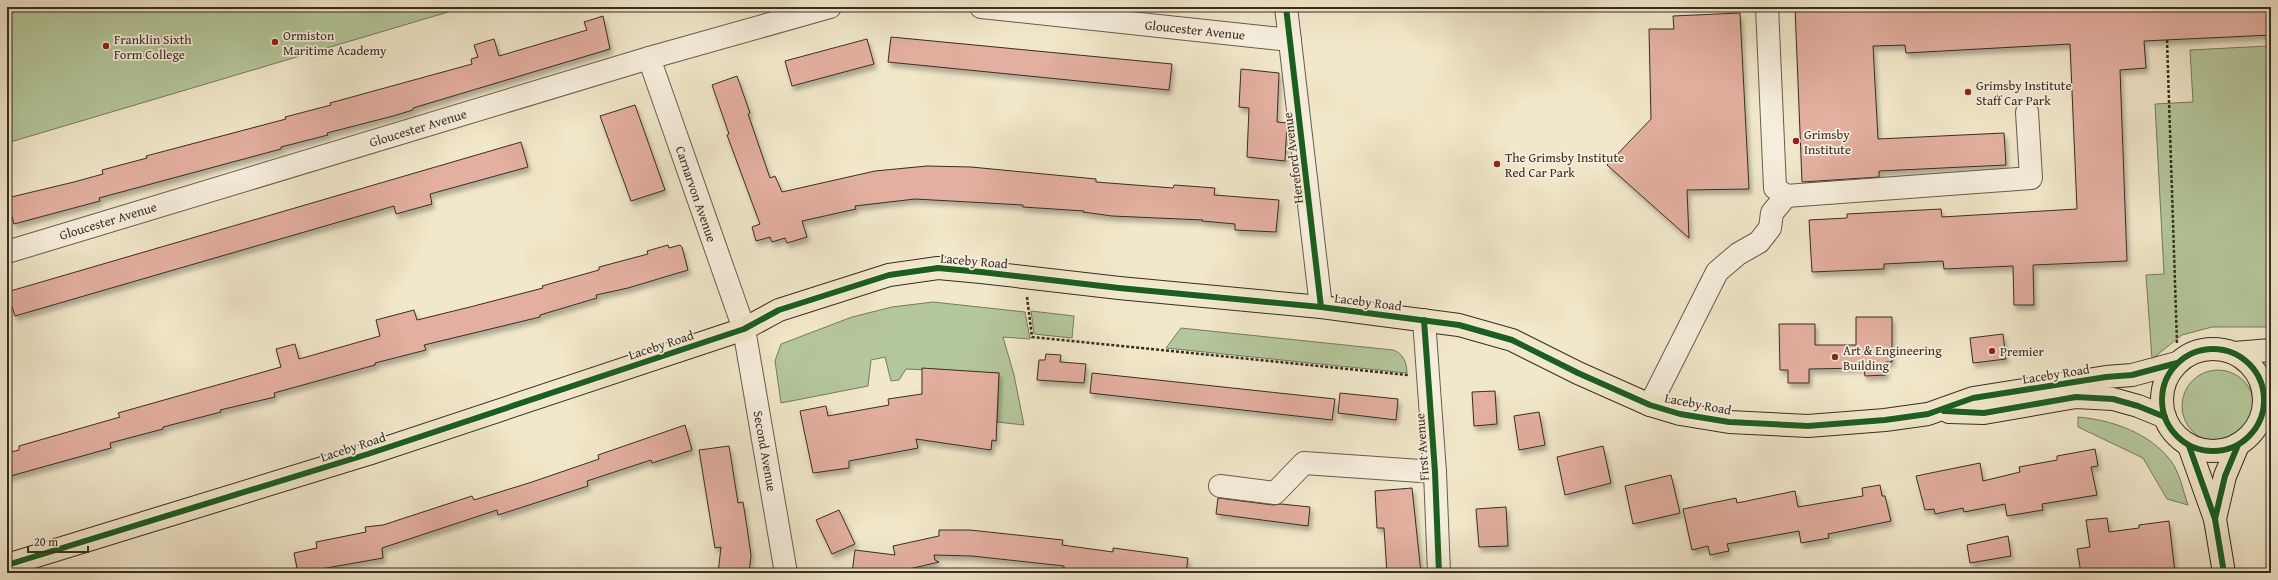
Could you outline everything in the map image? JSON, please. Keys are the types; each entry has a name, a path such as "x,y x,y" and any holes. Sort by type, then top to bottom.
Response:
{"main road":[{"name":"Laceby Road","path":"7,565 368,454 744,329 779,310 889,275 938,268 1119,288 1321,307 1424,320 1472,328 1512,340 1578,374 1650,405 1680,414 1729,422 1808,426 1885,420 1940,411 1984,413 2076,397 2113,399 2138,406 2165,417"},
{"path":"2234,353 2252,366 2263,387 2263,427 2238,445 2214,452 2189,446 2174,433 2165,417 2162,394 2165,382 2177,363 2192,353 2204,349 2217,349 2234,353 2271,350"},
{"name":"Laceby Road","path":"1940,411 1973,398 2106,377 2132,376 2177,363"},
{"path":"2215,519 2226,476 2238,445"},
{"path":"2189,446 2215,519 2224,573"}],"street":[{"name":"Gloucester Avenue","path":"7,252 649,58 830,7"},
{"name":"Gloucester Avenue","path":"981,7 1290,40"},
{"name":"Hereford Avenue","path":"1286,7 1321,307"},
{"path":"1767,7 1775,188 1786,196 2031,178 2027,112"},
{"name":"Carnarvon Avenue","path":"649,58 744,329"},
{"path":"1650,405 1717,272 1738,254 1759,242 1770,228 1772,213 1786,196"},
{"name":"First Avenue","path":"1424,320 1435,472 1439,573"},
{"name":"Second Avenue","path":"744,329 786,573"},
{"path":"1220,486 1275,493 1304,463 1435,472"}],"path":[{"path":"2167,40 2177,363"},
{"path":"1026,277 1032,337 1428,378"}],"green space":[{"name":"Franklin Sixth Form College","path":"7,7 465,7 7,143"},
{"path":"2268,46 2271,50 2271,327 2212,327 2182,335 2152,359 2146,275 2164,274 2155,104 2193,102 2190,50"},
{"path":"933,302 1025,312 1030,339 1003,337 1014,375 1024,425 997,422 999,373 906,369 899,380 891,381 885,357 871,360 868,386 781,403 775,361 781,344 852,317 892,307"},
{"path":"1031,311 1074,316 1072,338 1034,334"},
{"path":"1181,328 1393,350 1399,353 1404,359 1407,373 1166,348"},
{"path":"2218,370 2238,376 2248,386 2254,406 2248,426 2238,436 2218,442 2198,436 2188,426 2182,406 2188,386 2198,376"},
{"path":"2078,417 2104,421 2117,425 2141,436 2162,451 2174,466 2188,505 2167,499 2143,458 2078,427"}],"building":[{"path":"1795,7 2271,7 2271,35 2144,41 2146,68 2120,70 2127,261 2033,265 2034,305 2014,305 2013,266 1944,269 1943,261 1884,264 1884,269 1812,272 1809,220 1847,218 1847,214 1941,209 1942,217 2077,209 2070,44 1906,53 1905,45 1873,46 1878,139 2004,133 2006,165 1879,171 1879,177 1802,182"},
{"path":"1740,13 1749,189 1687,190 1689,238 1607,165 1651,119 1649,29 1674,29 1673,16"},
{"path":"603,16 610,49 413,108 413,110 393,116 327,133 328,135 281,147 281,149 99,198 100,201 14,224 7,198 103,174 102,170 147,158 146,156 286,119 285,117 331,105 330,103 472,64 471,59 478,57 474,45 494,39 499,56 587,30 584,22"},
{"path":"891,37 1172,64 1169,90 888,62"},
{"path":"867,39 874,64 792,86 785,61"},
{"path":"1241,69 1279,73 1277,122 1287,123 1285,161 1247,157 1249,108 1239,107"},
{"path":"737,76 750,113 748,114 770,178 775,176 782,192 875,171 927,166 971,167 1096,179 1096,182 1173,188 1174,185 1215,188 1214,195 1279,200 1276,232 1235,230 1235,224 1202,221 1203,220 1112,216 1083,212 1084,211 1023,207 1023,205 915,199 855,206 856,209 802,221 807,237 787,243 785,238 772,242 770,237 756,241 752,227 760,224 727,135 729,134 712,85"},
{"path":"635,105 665,190 631,201 600,116"},
{"path":"521,142 528,167 430,194 432,204 396,214 394,206 15,316 7,292"},
{"path":"668,245 669,248 680,245 682,247 688,270 628,288 596,295 597,298 540,315 540,317 424,345 426,350 375,363 375,365 274,393 275,397 220,410 221,412 163,427 163,429 110,443 111,448 7,477 7,453 19,450 19,446 120,417 118,413 281,367 276,349 295,344 299,359 380,336 376,320 414,310 417,320 470,307 543,288 542,286 599,270 599,267 648,254 647,251"},
{"path":"1856,317 1892,317 1892,362 1886,362 1886,375 1865,376 1864,368 1809,369 1809,383 1788,383 1788,370 1780,370 1779,324 1815,324 1815,345 1856,345"},
{"path":"2003,334 2006,359 1973,363 1970,338"},
{"path":"1046,354 1061,355 1060,362 1086,364 1084,383 1037,380 1039,360 1045,360"},
{"path":"922,368 999,373 996,441 992,440 991,450 916,439 918,448 849,461 849,468 813,473 800,411 826,406 828,416 889,405 888,399 922,394"},
{"path":"1092,373 1335,399 1332,420 1090,393"},
{"path":"1495,391 1497,424 1474,426 1472,392"},
{"path":"1340,393 1398,399 1396,420 1338,413"},
{"path":"1539,412 1545,445 1519,450 1514,416"},
{"path":"685,425 692,450 652,463 651,460 587,481 588,486 498,515 497,510 382,548 383,558 298,573 294,553 317,548 316,542 366,532 365,527 383,525 472,496 474,500 532,482 599,459 598,455"},
{"path":"729,446 738,503 743,502 746,521 751,555 749,573 718,573 721,547 715,548 699,450"},
{"path":"1603,446 1611,483 1565,495 1557,457"},
{"path":"2095,449 2098,466 2091,467 2097,495 2042,504 2043,510 2007,516 2005,504 1964,512 1963,508 1935,514 1934,509 1925,510 1916,476 1980,463 1983,481 2020,472 2019,467 2057,460 2057,456"},
{"path":"1671,475 1680,513 1633,524 1625,486"},
{"path":"1880,485 1882,496 1885,496 1891,521 1828,534 1829,538 1801,543 1799,531 1727,544 1729,551 1710,555 1708,546 1692,550 1683,509 1736,498 1737,503 1795,491 1798,507 1863,496 1862,488"},
{"path":"1412,488 1421,573 1387,573 1384,528 1377,528 1375,491"},
{"path":"1218,498 1273,505 1281,504 1310,507 1308,526 1216,514"},
{"path":"1506,507 1508,546 1479,547 1476,509"},
{"path":"839,510 855,544 832,554 816,520"},
{"path":"2107,518 2109,532 2139,528 2139,525 2169,521 2175,573 2081,573 2077,549 2090,547 2086,520"},
{"path":"939,530 970,530 1063,540 1062,545 1113,552 1113,548 1188,558 1186,573 1074,573 1064,572 1064,566 972,556 934,555 935,560 939,562 892,573 852,573 855,550 895,555 893,546 939,536"},
{"path":"2008,536 2011,556 1970,563 1967,545"}],"cycle path":[{"path":"1286,7 1321,307"},
{"path":"7,565 368,454 744,329 779,310 889,275 938,268 1119,288 1321,307 1459,325 1512,340 1578,373 1650,405 1680,414 1729,422 1808,426 1885,420 1928,414 1973,398 2106,377 2132,375 2177,363"},
{"path":"1424,320 1435,472 1439,573"},
{"path":"2213,349 2223,350 2242,357 2256,371 2263,390 2264,400 2263,410 2256,429 2242,443 2223,450 2213,451 2203,450 2184,443 2170,429 2163,410 2162,400 2163,390 2170,371 2184,357 2203,350 2213,349"},
{"path":"1944,411 1984,413 2076,397 2113,399 2138,406 2165,417"},
{"path":"2215,519 2225,476 2238,445"},
{"path":"2189,446 2215,519 2224,573"}],"place":[{"name":"Ormiston Maritime Academy","path":"275,42"},
{"name":"Franklin Sixth Form College","path":"106,46"},
{"name":"Grimsby Institute Staff Car Park","path":"1968,92"},
{"name":"Grimsby Institute","path":"1796,141"},
{"name":"The Grimsby Institute Red Car Park","path":"1497,164"},
{"name":"Premier","path":"1992,351"},
{"name":"Art & Engineering Building","path":"1835,357"}]}
